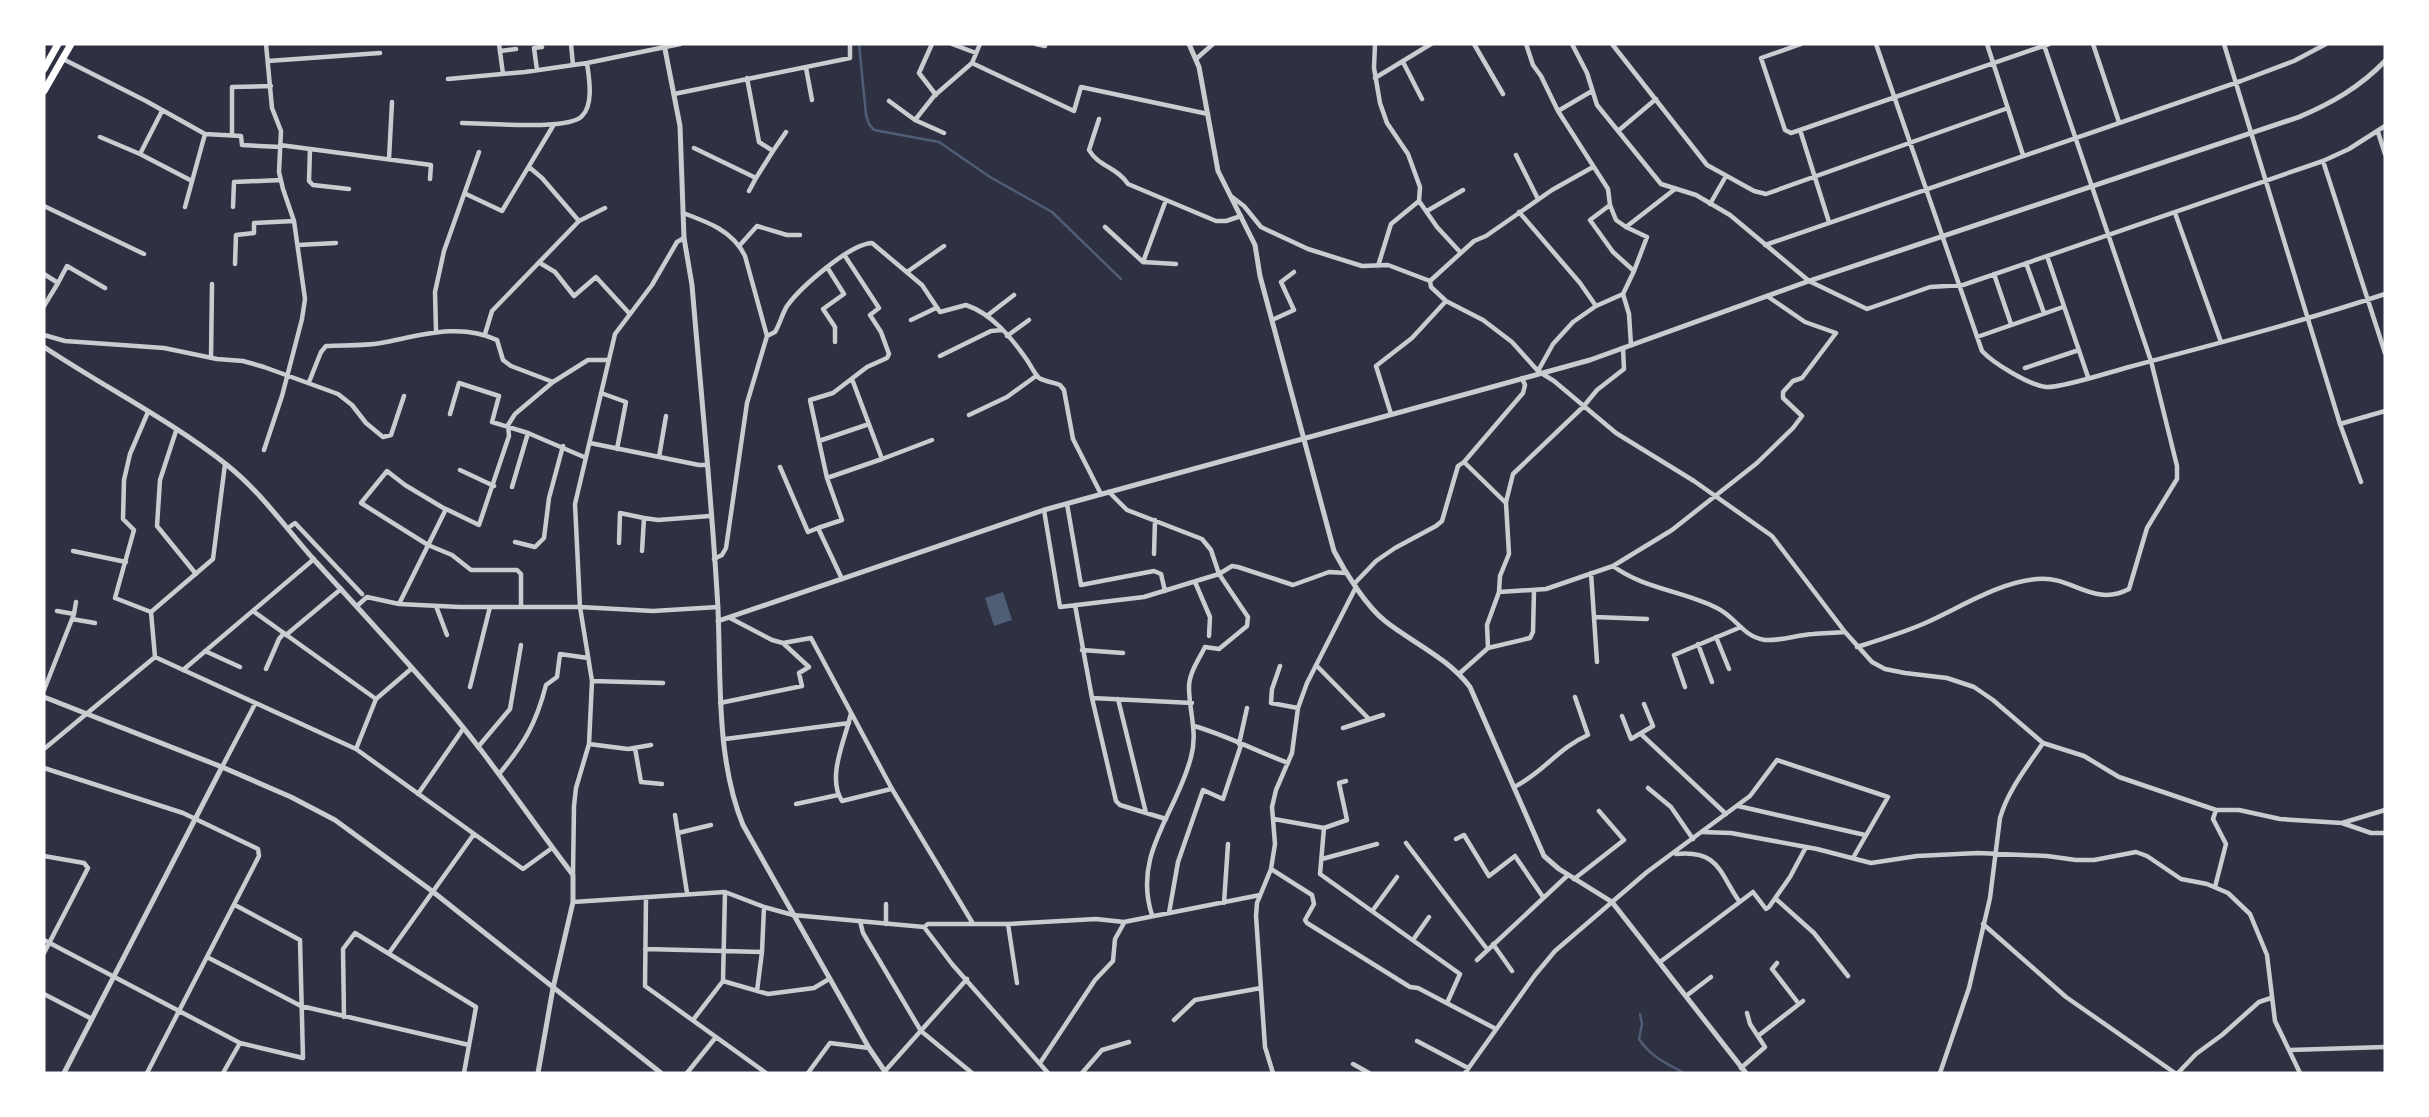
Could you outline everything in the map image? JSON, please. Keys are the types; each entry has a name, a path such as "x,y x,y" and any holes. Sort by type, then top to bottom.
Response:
{"main road":[{"path":"44,69 58,44"},
{"path":"44,91 71,44"}],"street":[{"path":"264,450 287,377 305,299 298,245 281,180 281,131 272,108 266,44"},
{"path":"499,44 503,74"},
{"path":"571,44 573,65"},
{"path":"448,79 587,63 664,45 680,44"},
{"path":"674,94 850,58 850,44"},
{"path":"932,44 919,73 936,95"},
{"path":"952,44 976,52"},
{"path":"915,120 936,95 972,63 980,44"},
{"path":"1036,44 1045,46"},
{"path":"1189,44 1199,67 1218,171 1255,245 1260,276 1334,551 1346,573 1382,619 1460,673 1470,687 1544,856 1568,875 1612,902 1746,1073"},
{"path":"1196,59 1213,44"},
{"path":"1375,44 1373,52 1380,103 1387,123 1408,154 1420,187 1419,201 1437,227 1461,253"},
{"path":"1376,78 1431,44"},
{"path":"1474,44 1503,94"},
{"path":"1526,44 1533,65 1558,111 1608,189 1616,220 1647,237 1623,294 1596,306 1563,332 1553,344 1539,372"},
{"path":"1572,44 1587,73 1597,105 1661,184 1696,195 1730,215 1809,281 1867,309 1930,287 1959,286 1994,275 2266,182 2349,149 2385,126"},
{"path":"1612,44 1707,165 1754,191 1766,194 2008,108"},
{"path":"1801,44 1761,58 1786,130 1791,134 2046,45 2151,361 2178,466 2177,479 2147,528 2129,589 2104,596 2050,579 2024,581 1997,589 1922,625 1857,647"},
{"path":"1876,44 1982,351 1990,360 2036,384 2050,387 2151,361 2308,320 2385,294"},
{"path":"1987,44 2023,155"},
{"path":"2093,44 2119,122"},
{"path":"2224,44 2340,424 2361,482"},
{"path":"1765,245 2236,82 2294,61 2326,44"},
{"path":"664,45 680,126 684,238 692,285 718,607 718,682 731,790 736,809 829,979 886,1072 967,979"},
{"path":"537,70 534,48 542,47"},
{"path":"500,51 516,48"},
{"path":"268,61 380,53"},
{"path":"62,59 205,134 241,136 242,145 310,149 431,165 430,178"},
{"path":"718,621 1044,510 1632,345 1809,281 2298,117 2340,98 2358,86 2385,61"},
{"path":"1403,62 1422,99"},
{"path":"462,123 553,126 576,121 583,116 589,100 587,63"},
{"path":"972,63 1074,111 1081,87 1208,114"},
{"path":"806,68 812,100"},
{"path":"747,78 760,142 773,151"},
{"path":"232,135 232,87 271,86"},
{"path":"1558,111 1592,91"},
{"path":"1618,131 1656,99"},
{"path":"889,101 915,120 944,132"},
{"path":"389,159 392,102"},
{"path":"140,154 162,111"},
{"path":"1099,119 1089,150 1092,156 1123,176 1128,184 1216,221 1241,216"},
{"path":"466,194 502,211 553,126"},
{"path":"1800,130 1829,222"},
{"path":"748,191 786,132"},
{"path":"2378,132 2385,154"},
{"path":"185,207 205,134"},
{"path":"100,136 192,181"},
{"path":"694,148 756,178"},
{"path":"310,149 308,173 313,186 349,189"},
{"path":"436,331 435,292 444,251 479,152"},
{"path":"1516,155 1538,199"},
{"path":"2323,161 2385,353"},
{"path":"529,167 542,178 579,222"},
{"path":"1430,281 1474,241 1593,167"},
{"path":"1710,204 1726,176"},
{"path":"233,207 234,182 281,180"},
{"path":"1626,227 1676,189"},
{"path":"1427,211 1462,190"},
{"path":"1232,197 1244,206 1261,227 1308,249 1362,266 1388,265 1430,281"},
{"path":"1143,262 1166,200"},
{"path":"1378,267 1391,224 1419,201"},
{"path":"1610,205 1590,220 1613,252 1634,271"},
{"path":"44,206 144,254"},
{"path":"485,334 492,311 579,222 605,208"},
{"path":"1519,212 1580,283 1596,306"},
{"path":"683,213 719,228 740,245 767,336 747,403 726,548 722,555 714,559"},
{"path":"2175,213 2221,342"},
{"path":"236,264 236,235 254,233 254,223 293,221"},
{"path":"740,245 757,226 787,235 800,234"},
{"path":"1105,226 1143,262 1176,264"},
{"path":"538,1073 553,988 573,902 574,806 576,788 589,744 592,681 580,607 575,504 615,334 652,285 677,242 684,238"},
{"path":"298,245 335,243"},
{"path":"767,336 775,332 794,297 827,267 863,243 872,243 922,285 940,313 965,305 988,315 1026,358 1036,376 1060,385 1064,390 1073,439 1101,494"},
{"path":"907,272 944,246"},
{"path":"780,467 808,532 842,520 827,478 810,400 832,393 867,367 887,358 889,354 881,332 870,315 879,308 845,256"},
{"path":"2047,256 2088,377"},
{"path":"540,263 555,272 574,296 596,277 629,313"},
{"path":"2026,263 2044,313"},
{"path":"44,306 67,266 105,288"},
{"path":"827,267 844,294 823,309 835,327 835,342"},
{"path":"1272,320 1294,310 1281,282 1294,272"},
{"path":"44,274 58,283"},
{"path":"1994,275 2011,324"},
{"path":"1430,281 1431,287 1446,301 1483,320 1512,342 1539,372 1554,381 1631,444 1716,496 1772,536 1845,632 1872,662 1905,673 1947,678 1974,687 2043,743 2084,756 2119,777 2216,810 2239,810 2280,819 2342,823 2371,833 2385,833"},
{"path":"211,358 212,284"},
{"path":"1623,294 1629,314 1632,345"},
{"path":"988,315 1014,295"},
{"path":"1499,592 1534,590 1566,584 1613,566 1672,530 1756,463 1793,428 1802,416 1783,398 1783,392 1793,381 1802,378 1836,333 1805,322 1767,296"},
{"path":"1391,414 1376,366 1412,338 1446,301"},
{"path":"1977,337 2063,307"},
{"path":"911,320 936,308"},
{"path":"1007,336 1029,320"},
{"path":"940,356 991,331 1003,330"},
{"path":"309,382 326,346 379,343 436,331 485,334 497,340 500,355 511,366 553,382"},
{"path":"44,335 65,341 164,348 211,358 243,360 338,394 383,437 391,435 404,396"},
{"path":"44,347 225,464 270,507 435,694 573,875"},
{"path":"1488,648 1487,625 1509,554 1506,503 1513,474 1598,390 1624,369 1623,348"},
{"path":"2025,368 2079,350"},
{"path":"521,607 521,573 517,570 471,570 452,555 428,545 361,503 387,471 446,509 479,524 494,486 509,436 508,425 514,414 553,382 587,360 608,360"},
{"path":"969,415 1007,397 1036,376"},
{"path":"1273,1073 1265,1046 1256,916 1260,895 1271,869 1275,844 1272,807 1296,732 1298,708 1355,585 1385,554 1442,521 1458,466 1522,393 1525,385 1522,378"},
{"path":"852,379 882,459"},
{"path":"450,414 459,383 499,396 492,422 508,425 584,457"},
{"path":"601,393 625,402 617,449"},
{"path":"2340,424 2385,411"},
{"path":"148,412 130,454 124,480 123,519 134,530 115,598 151,612"},
{"path":"659,457 666,416"},
{"path":"819,441 869,424"},
{"path":"176,431 159,480 158,526 196,574"},
{"path":"512,487 528,433"},
{"path":"827,478 932,440"},
{"path":"590,443 699,466 706,465"},
{"path":"515,542 536,547 544,538 550,498 563,446"},
{"path":"1464,462 1506,503"},
{"path":"151,612 213,558 225,464"},
{"path":"460,470 494,486"},
{"path":"1109,492 1127,510 1202,539 1208,544 1219,573 1248,617 1247,626 1219,649 1205,647 1189,683 1194,725 1192,755 1147,867 1147,895 1152,915"},
{"path":"1067,504 1081,585 1154,571 1161,574 1165,591"},
{"path":"399,604 446,509"},
{"path":"1044,510 1060,607 1144,597 1195,582 1232,566 1293,585 1329,572 1346,573"},
{"path":"619,543 620,513 659,520 710,516"},
{"path":"642,551 644,518"},
{"path":"1154,554 1155,520"},
{"path":"288,528 295,523 362,594"},
{"path":"818,528 842,579"},
{"path":"73,551 126,562"},
{"path":"183,670 314,559"},
{"path":"1613,566 1638,581 1690,596 1718,608 1729,614 1746,634 1766,640 1845,632"},
{"path":"1591,573 1597,662"},
{"path":"1195,582 1210,617 1209,636"},
{"path":"266,669 279,639 341,589"},
{"path":"1460,673 1488,648 1530,638 1533,632 1534,590"},
{"path":"357,607 367,597 399,604 436,606 580,607 653,611 718,607"},
{"path":"44,690 73,617 76,602"},
{"path":"1075,605 1092,698 1116,801 1120,805 1166,819"},
{"path":"436,606 447,635"},
{"path":"470,687 490,607"},
{"path":"57,611 95,623"},
{"path":"253,611 376,699"},
{"path":"151,612 155,657"},
{"path":"1595,617 1647,619"},
{"path":"730,618 783,643 811,638 892,789 972,923"},
{"path":"1685,687 1674,655 1741,627"},
{"path":"1716,637 1729,669"},
{"path":"720,702 802,686 799,673 809,667 783,643"},
{"path":"1698,644 1712,682"},
{"path":"477,748 510,709 521,645"},
{"path":"1082,650 1123,653"},
{"path":"205,651 240,667"},
{"path":"498,775 523,746 539,713 546,685 557,677 560,654 588,658"},
{"path":"155,657 356,749 523,869 552,848"},
{"path":"44,749 155,657"},
{"path":"1316,665 1369,719"},
{"path":"1280,666 1272,689 1271,703 1298,708"},
{"path":"356,749 376,699 411,668"},
{"path":"592,681 663,683"},
{"path":"44,697 222,767 335,820 432,891 661,1073"},
{"path":"1514,787 1531,779 1560,750 1588,735 1575,697"},
{"path":"1092,698 1192,704"},
{"path":"1118,699 1146,813"},
{"path":"64,1073 255,704"},
{"path":"1622,716 1631,739 1641,734 1653,726 1644,704"},
{"path":"1169,913 1178,862 1203,790 1223,799 1240,744 1247,708"},
{"path":"851,712 837,754 838,794 842,801 892,789"},
{"path":"1343,728 1383,715"},
{"path":"725,739 849,723"},
{"path":"1194,725 1288,762"},
{"path":"418,794 463,729"},
{"path":"1641,734 1726,814"},
{"path":"1940,1073 1969,988 1990,898 2003,806 2043,743"},
{"path":"589,744 628,749 651,745"},
{"path":"635,748 641,782 662,784"},
{"path":"1417,1041 1467,1071 1555,951 1647,872 1750,796 1777,760 1888,797 1853,858"},
{"path":"44,768 195,818 258,849 259,856 147,1073"},
{"path":"1274,819 1324,828 1347,820 1339,783 1346,781"},
{"path":"1648,788 1671,807 1693,839"},
{"path":"796,804 838,794"},
{"path":"1738,806 1865,835"},
{"path":"2216,810 2213,819 2226,844 2216,887"},
{"path":"2342,823 2385,810"},
{"path":"1574,879 1624,840 1599,811"},
{"path":"675,815 687,892"},
{"path":"678,833 710,825"},
{"path":"1324,828 1320,874 1460,974 1447,1003"},
{"path":"1702,832 1731,833 1871,863 1917,856 1978,853 2094,860 2136,852 2147,856 2180,879 2216,887 2228,893 2250,914 2267,955 2275,1021 2300,1073"},
{"path":"389,953 474,834"},
{"path":"1456,839 1464,835 1489,876 1515,856 1543,897"},
{"path":"1406,843 1488,949"},
{"path":"1224,903 1228,844"},
{"path":"1322,859 1377,844"},
{"path":"1660,962 1753,892 1766,909 1776,898 1806,847"},
{"path":"1674,854 1702,855 1712,859 1739,901"},
{"path":"44,856 84,863 88,868 46,941 44,953"},
{"path":"1271,869 1312,895 1314,904 1306,916 1307,923 1410,987 1418,988 1496,1029"},
{"path":"1477,960 1568,875"},
{"path":"1373,910 1397,877"},
{"path":"573,902 725,891 764,907 793,915 924,927 928,924 1008,925 1097,919 1124,922 1260,895"},
{"path":"693,1020 723,981 725,891"},
{"path":"646,897 645,986 766,1073"},
{"path":"1776,898 1814,933 1848,976"},
{"path":"886,904 886,924"},
{"path":"46,941 240,1042 303,1058 300,940 234,905"},
{"path":"757,991 764,907"},
{"path":"1413,940 1429,917"},
{"path":"860,921 863,933 921,1031 972,1073"},
{"path":"1040,1063 1095,980 1113,961 1115,939 1124,922"},
{"path":"1983,924 2066,997 2176,1073 2259,1002 2271,998"},
{"path":"1008,925 1017,983"},
{"path":"924,927 1048,1073"},
{"path":"344,1017 343,949 355,933 476,1007 464,1073"},
{"path":"1493,944 1512,971"},
{"path":"645,949 762,952"},
{"path":"207,957 301,1006 469,1045"},
{"path":"1758,1036 1801,1002 1772,969 1777,963"},
{"path":"1686,996 1711,978"},
{"path":"723,981 768,994 814,988 829,979"},
{"path":"1174,1020 1195,1000 1261,988"},
{"path":"44,994 92,1019"},
{"path":"1741,1068 1764,1049 1765,1044 1749,1024 1747,1013"},
{"path":"687,1073 716,1037"},
{"path":"223,1073 240,1042"},
{"path":"1082,1073 1102,1050 1129,1042"},
{"path":"808,1073 830,1043 869,1048"},
{"path":"2290,1050 2385,1048"},
{"path":"1353,1064 1368,1073"},
{"path":"1272,1066 1279,1073"}],"water":[{"path":"1003,592 1012,620 994,626 985,598"}],"waterway":[{"path":"859,44 866,115 874,130 939,142 990,177 1052,212 1121,279"},
{"path":"1640,1014 1642,1024 1639,1039 1654,1055 1684,1073"}]}
